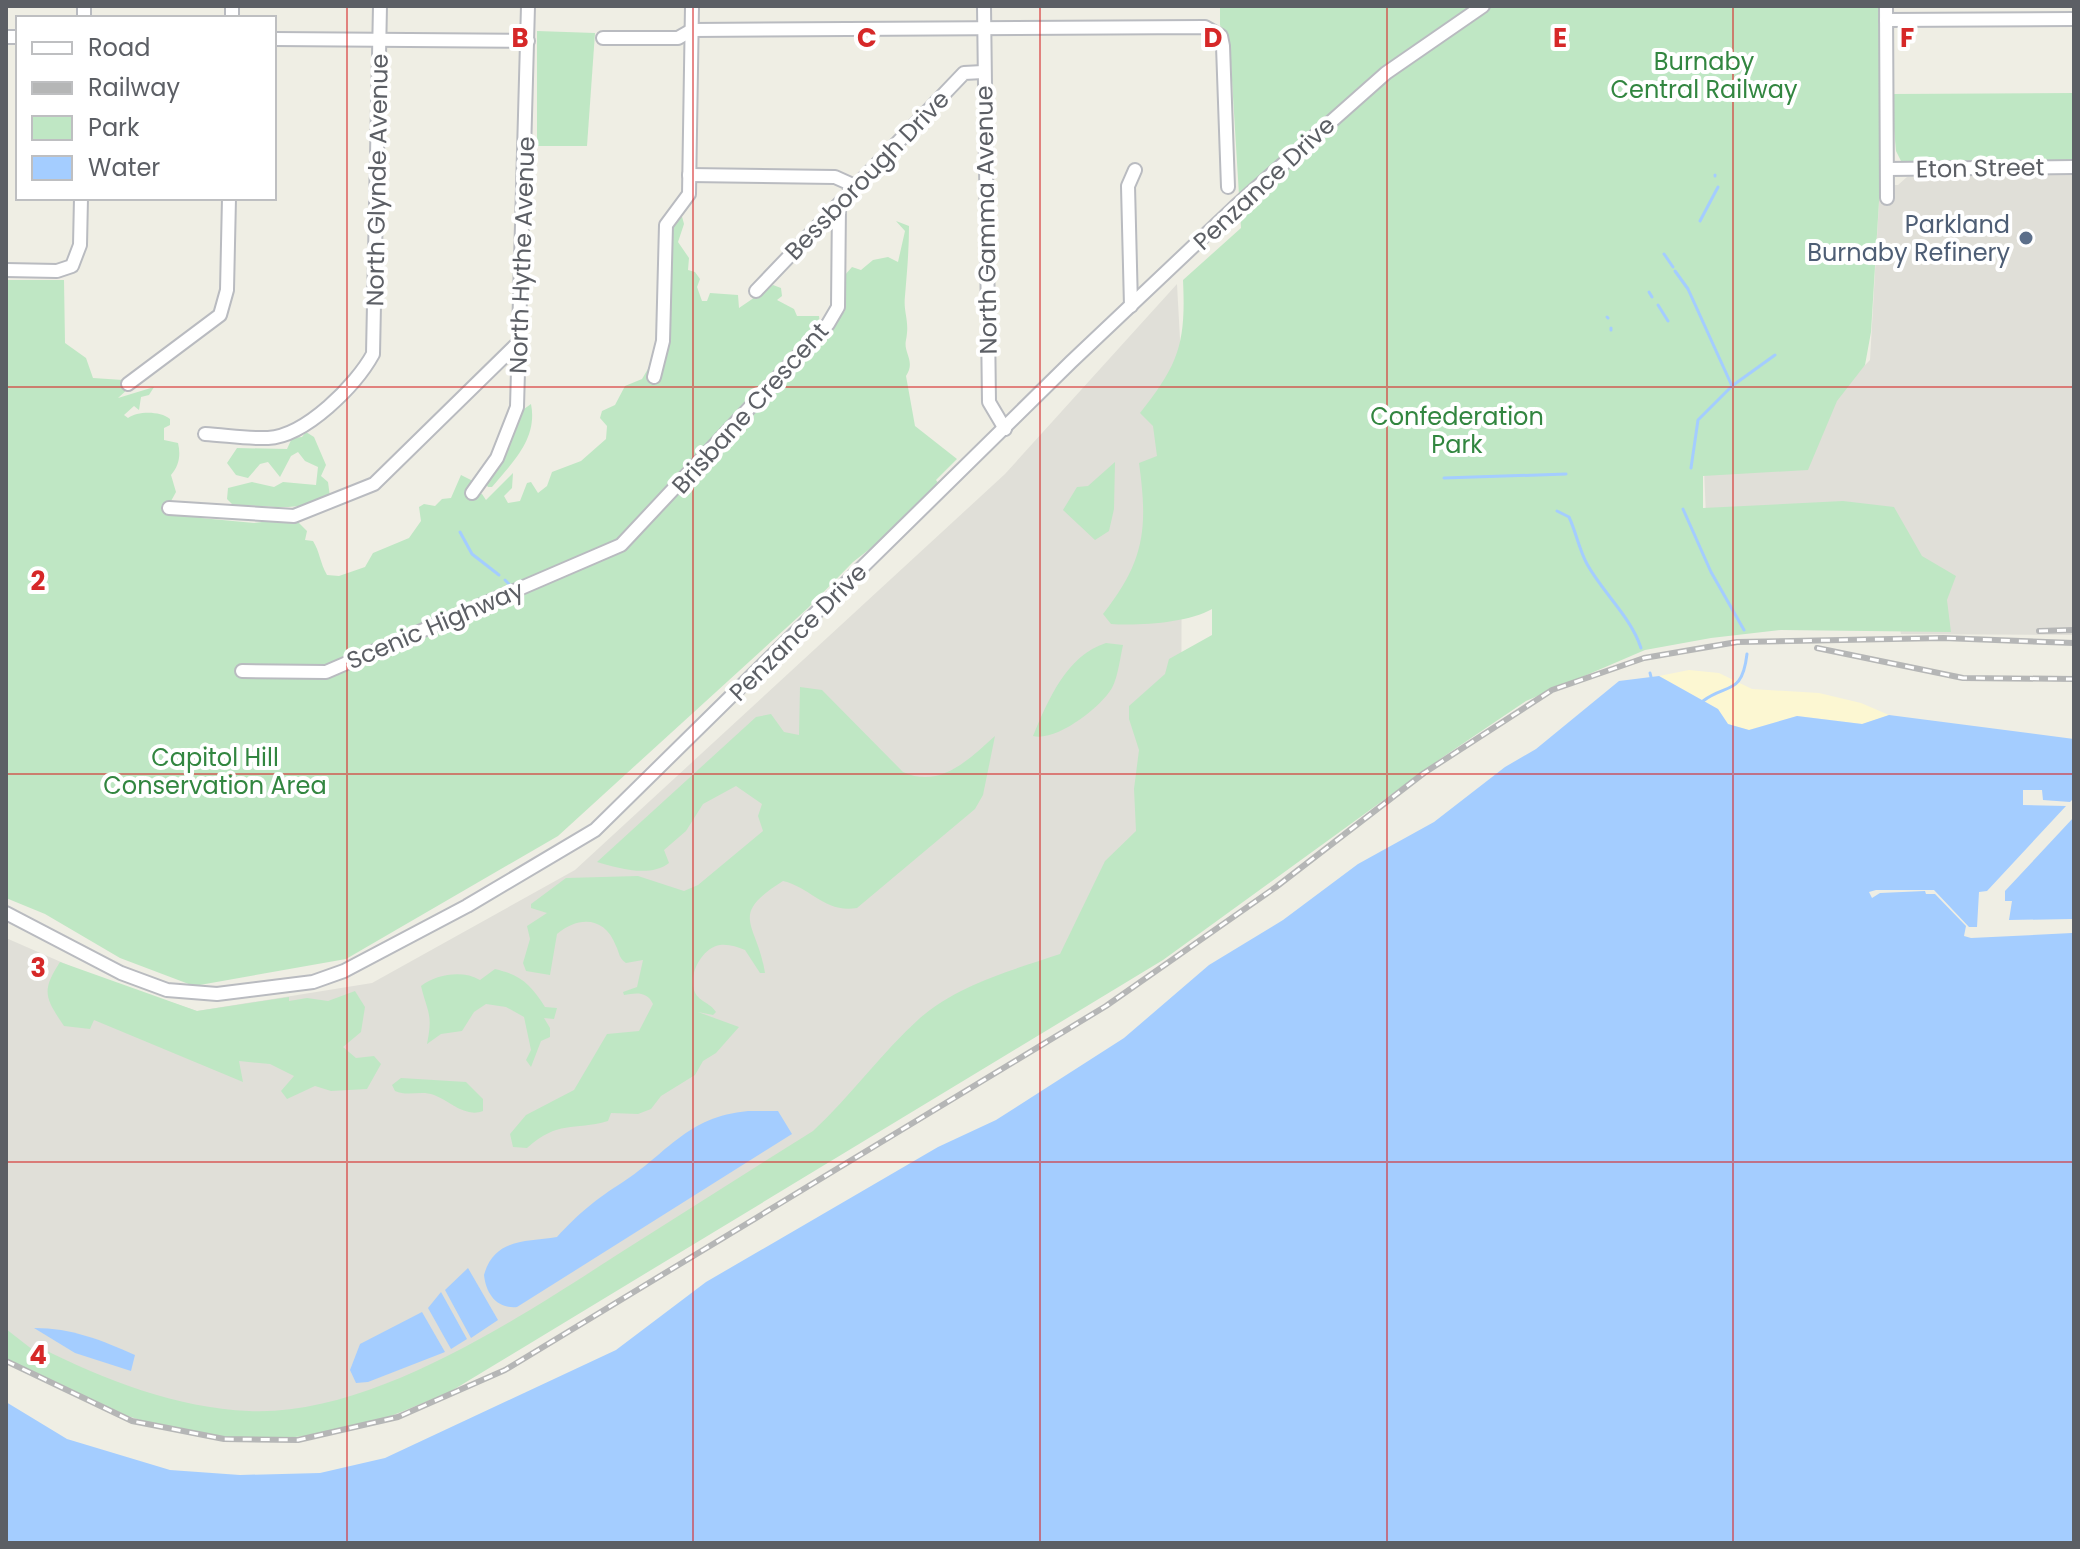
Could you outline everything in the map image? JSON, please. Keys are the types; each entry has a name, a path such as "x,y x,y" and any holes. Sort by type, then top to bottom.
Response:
{"street":[{"name":"North Glynde Avenue","path":"205,434 271,438 306,425 360,378 373,354 380,6"},
{"name":"North Hythe Avenue","path":"472,493 497,458 517,407 528,6"},
{"path":"654,377 663,341 666,225 689,194 692,6"},
{"name":"North Gamma Avenue","path":"984,6 989,402 1005,429"},
{"name":"Penzance Drive","path":"6,913 121,973 167,990 217,994 313,982 344,971 467,906 595,830 1131,306 1347,105 1395,66 1483,6"},
{"path":"1887,198 1886,13 2074,19"},
{"path":"603,38 678,38 692,30 1196,26 1214,30 1221,36 1223,46 1228,187"},
{"path":"276,39 528,41"},
{"name":"Bessborough Drive","path":"756,291 964,73 983,72"},
{"name":"Eton Street","path":"1887,169 2074,167"},
{"path":"1131,306 1128,186 1135,170"},
{"path":"689,175 835,177 855,186"},
{"path":"6,270 57,271 72,266 80,245 81,200"},
{"path":"128,384 220,315 227,290 229,200"},
{"name":"Brisbane Crescent","path":"621,545 824,329 838,307 839,205"},
{"path":"169,508 294,516 344,499 374,484 520,341"},
{"name":"Scenic Highway","path":"242,671 326,672 621,545"}],"shaded area":[{"path":"2074,173 2074,635 1901,634 1884,540 1706,516 1704,469 1833,398 1870,360 1880,185 1898,185 1907,177"},
{"path":"1177,284 1182,376 1181,899 370,1418 191,1422 6,1351 6,938 93,976 197,1011 372,983 575,870 1005,474"}],"green space":[{"name":"Confederation Park","path":"1220,6 1880,6 1880,185 1871,332 1865,365 1837,401 1808,470 1703,476 1703,508 1843,501 1894,507 1922,556 1956,576 1947,600 1951,632 1781,630 1711,638 1645,650 1526,701 1443,757 1163,960 448,1393 391,1416 356,1427 308,1436 262,1439 218,1436 175,1429 90,1402 6,1360 6,1329 33,1350 41,1348 90,1371 142,1390 195,1404 249,1411 296,1409 345,1398 395,1380 493,1332 813,1131 906,1031 935,1006 987,979 1060,954 1105,861 1136,831 1134,789 1139,750 1129,719 1129,706 1165,674 1169,659 1212,635 1212,609 1177,620 1135,624 1111,624 1103,614 1128,577 1140,543 1143,507 1139,463 1157,456 1153,426 1140,413 1164,380 1177,352 1183,320 1183,280 1241,228 1230,47 1220,25"},
{"path":"537,31 595,33 587,146 537,146"},
{"path":"2074,93 2074,161 1901,161 1896,151 1891,94"},
{"name":"Capitol Hill Conservation Area","path":"680,209 684,224 678,242 689,258 688,270 695,272 700,279 697,287 702,301 707,301 710,293 738,295 739,308 773,285 781,288 782,296 777,300 794,309 797,316 819,316 820,325 807,351 845,311 844,276 852,267 861,270 873,260 888,257 898,262 905,231 896,221 909,226 905,302 910,366 906,376 915,426 957,459 936,480 939,484 911,517 853,562 808,608 558,836 346,959 194,986 120,958 45,914 6,898 6,280 64,280 65,343 86,358 93,378 123,380 129,388 118,398 154,387 149,395 141,397 139,410 134,406 124,415 128,418 155,413 170,419 170,425 164,428 164,440 178,443 179,456 171,475 176,492 165,512 167,515 194,513 201,518 254,523 294,518 307,531 305,540 313,541 327,575 339,576 365,567 373,553 409,538 421,521 419,507 424,504 435,506 442,499 451,498 461,475 473,481 468,491 482,494 486,500 513,473 512,488 504,496 508,503 520,501 527,483 531,482 538,493 547,486 552,472 581,461 606,439 607,426 600,418 602,411 615,405 625,386 642,379 669,333 668,226"},
{"path":"531,404 531,428 522,450 492,487 488,487 484,481 517,414"},
{"path":"306,432 314,437 326,465 321,476 328,482 330,497 306,505 282,507 233,505 227,499 228,488 252,482 274,487 283,482 316,485 318,467 305,461 298,452 291,456 280,477 268,462 260,464 248,478 236,475 227,463 237,448 287,449 292,438 302,437"},
{"path":"1115,462 1114,509 1109,531 1095,540 1063,510 1077,487 1088,486"},
{"path":"1106,643 1123,645 1116,678 1106,696 1088,714 1065,729 1033,736 1060,680 1080,658"},
{"path":"800,687 822,690 903,772 916,776 929,777 953,769 995,736 983,795 975,809 857,908 846,909 827,904 783,881 766,893 755,903 750,921 765,973 760,973 745,950 727,945 708,951 695,969 694,990 716,1012 713,1015 698,1012 739,1027 716,1053 703,1061 695,1075 661,1096 651,1109 638,1114 611,1113 608,1121 557,1130 527,1148 513,1147 510,1134 526,1115 574,1090 607,1034 639,1031 653,1004 644,995 624,995 623,992 637,987 643,960 626,963 611,936 598,924 582,922 557,934 550,975 526,971 523,963 530,939 527,926 547,913 531,908 531,904 566,878 638,876 684,891 698,885 763,831 758,816 762,804 736,786 703,804 686,831 664,850 669,863 661,868 643,871 597,862 756,717 771,714 784,732 799,735"},
{"path":"60,962 197,1011 289,997 289,1001 307,998 328,1001 355,991 365,1007 361,1032 343,1047 356,1058 374,1056 381,1064 367,1089 331,1091 315,1086 287,1099 281,1091 294,1076 270,1064 239,1061 243,1082 94,1020 90,1029 64,1026 48,994 50,980"},
{"path":"495,969 524,982 545,1007 557,1008 554,1019 544,1018 550,1028 550,1037 541,1041 531,1067 526,1060 531,1050 524,1017 506,1007 486,1004 474,1012 462,1031 441,1034 427,1044 430,1020 421,986 450,975 466,975 480,980"},
{"path":"401,1078 466,1082 483,1099 483,1111 464,1111 429,1094 395,1091 392,1085"}],"sand":[{"path":"1689,670 1719,673 1752,689 1819,693 1861,703 1889,715 1863,724 1797,716 1749,730 1728,724 1718,709 1659,676"}],"water":[{"path":"1659,676 1718,709 1728,724 1749,730 1797,716 1862,724 1889,715 2074,739 2074,1543 6,1543 6,1402 67,1439 170,1470 240,1475 320,1473 385,1458 616,1350 706,1282 938,1147 996,1120 1124,1038 1209,965 1283,920 1358,864 1434,822 1505,767 1536,749 1619,681"},
{"path":"748,1111 778,1111 792,1134 517,1307 504,1306 490,1294 484,1275 495,1254 503,1248 523,1241 557,1237 596,1201 693,1128"},
{"path":"468,1268 498,1320 471,1338 445,1290"},
{"path":"441,1292 467,1339 451,1349 428,1308"},
{"path":"422,1312 445,1352 368,1382 356,1383 350,1370 360,1344"},
{"path":"34,1328 86,1336 135,1355 131,1371 75,1353"}],"pier":[{"path":"2023,790 2042,790 2043,800 2070,802 2074,798 2074,817 2005,891 2005,901 2012,901 2009,920 2072,919 2072,933 1971,938 1964,936 1966,926 1935,894 1926,894 1925,891 1880,893 1872,898 1869,892 1876,890 1934,890 1969,927 1977,927 1979,892 1987,891 2066,806 2023,805"}],"waterway":[{"path":"1700,221 1718,187"},
{"path":"1664,254 1673,267"},
{"path":"1675,271 1688,289 1732,386 1698,420 1691,468"},
{"path":"1649,292 1652,297"},
{"path":"1658,305 1668,321"},
{"path":"1732,386 1775,355"},
{"path":"1444,478 1566,474"},
{"path":"1683,509 1711,572 1744,630"},
{"path":"1557,511 1569,517 1587,564 1624,615 1641,648"},
{"path":"460,532 472,554 499,575"},
{"path":"505,580 509,584"},
{"path":"1703,701 1737,683 1747,654"},
{"path":"1650,673 1651,677"}],"railway":[{"path":"2039,631 2074,630"},
{"path":"6,1361 132,1421 224,1439 298,1440 398,1417 505,1370 1106,1006 1276,887 1424,773 1552,690 1644,658 1737,642 1943,638 2074,643"},
{"path":"1817,648 1963,678 2074,679"}],"place":[{"name":"Parkland Burnaby Refinery","path":"2026,238"}],"park label":[{"name":"Burnaby Central Railway","path":"1704,75"}]}
